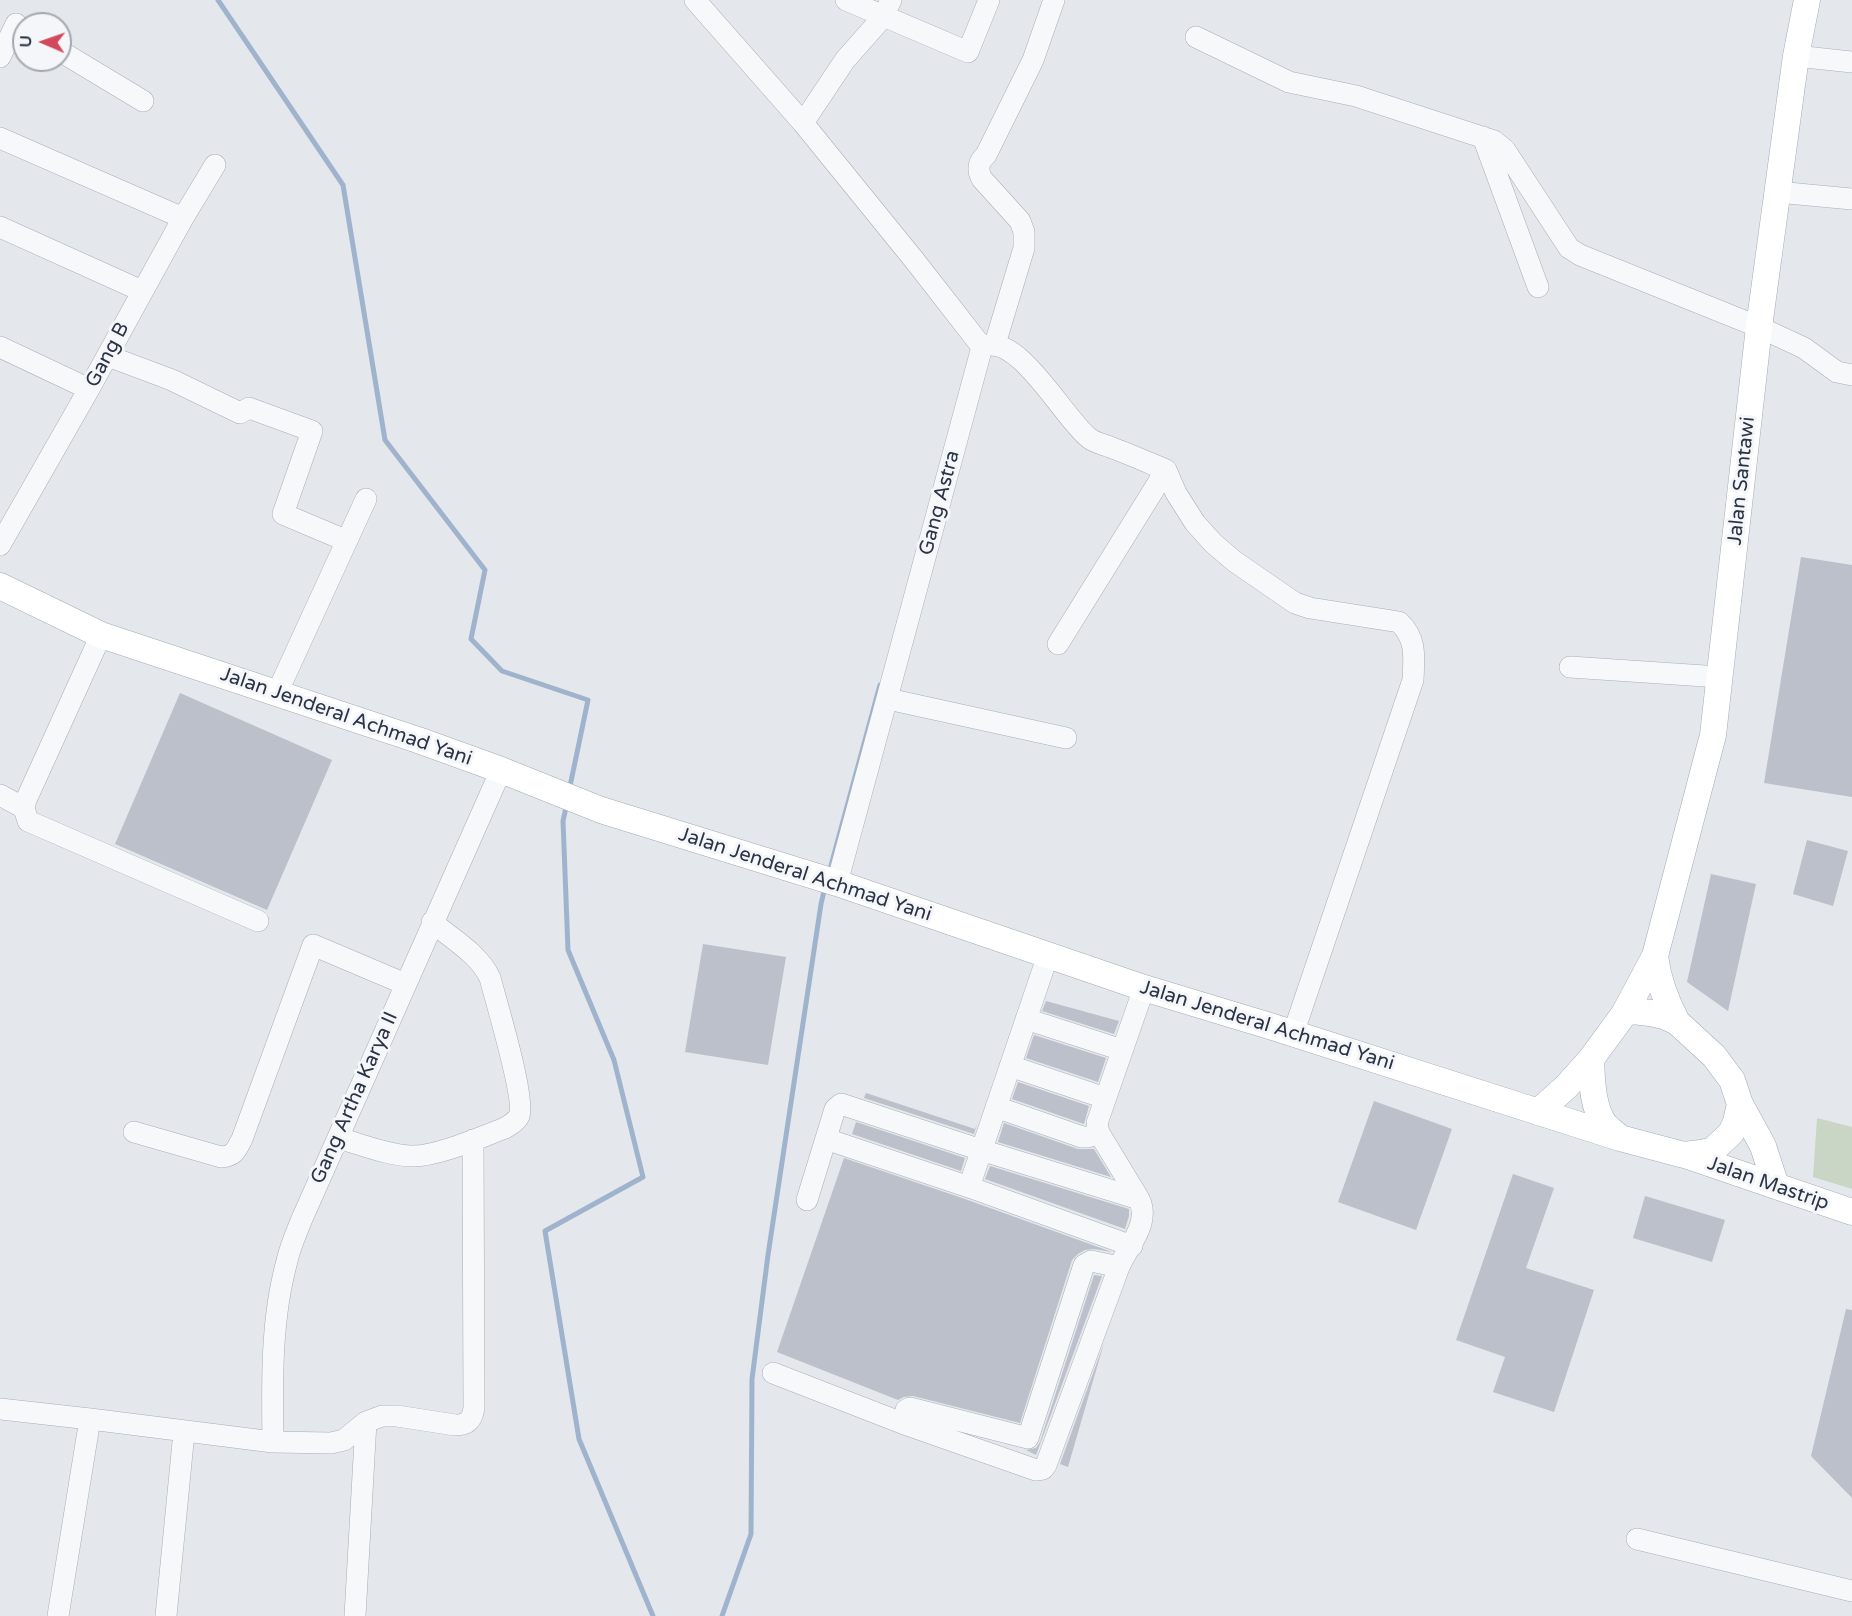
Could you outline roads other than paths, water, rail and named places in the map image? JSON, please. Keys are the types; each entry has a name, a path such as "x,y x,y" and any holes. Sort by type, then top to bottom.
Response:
{"main road":[{"name":"Jalan Santawi","path":"1624,1014 1655,957 1713,735 1759,327 1796,56 1807,0"},
{"name":"Jalan Jenderal Achmad Yani","path":"0,586 101,635 418,740 601,810 825,880 1144,988 1620,1138"},
{"name":"Jalan Santawi","path":"1655,957 1662,991 1677,1022"},
{"path":"1538,1112 1567,1086 1591,1059 1624,1014 1633,1011 1664,1016 1677,1022 1714,1056 1732,1080 1740,1104 1763,1146 1776,1186"},
{"path":"1591,1059 1594,1095 1598,1108 1604,1124 1620,1138 1684,1155 1701,1153 1713,1149 1731,1133 1740,1104"},
{"name":"Jalan Mastrip","path":"1684,1155 1852,1212"}],"street":[{"path":"695,0 803,123 915,261 988,345 1002,346 1030,368 1079,430 1091,440 1166,470 1176,493 1195,523 1213,543 1234,561 1295,603 1310,608 1400,622 1409,631 1413,649 1413,680 1293,1034"},
{"path":"846,0 887,8 968,52 989,0"},
{"name":"Gang Astra","path":"825,880 888,699 988,345 1023,248 1024,232 1020,221 982,179 979,174 979,165 1033,60 1054,0"},
{"path":"803,123 845,60 887,8"},
{"path":"0,57 12,26"},
{"path":"1196,37 1289,82 1356,96 1494,141 1505,150 1569,248 1592,260 1759,327 1804,348 1837,372 1852,375"},
{"path":"1796,56 1852,62"},
{"path":"72,58 143,101"},
{"path":"1483,137 1538,287"},
{"path":"0,138 183,218"},
{"name":"Gang B","path":"0,545 215,165"},
{"path":"1777,192 1852,199"},
{"path":"0,227 142,291"},
{"path":"0,347 89,389"},
{"path":"108,356 172,380 240,412 249,408 312,431 283,514 347,541"},
{"path":"1058,644 1166,470"},
{"path":"277,693 366,499"},
{"path":"101,635 26,800 24,808 28,821 258,921"},
{"path":"1570,667 1720,677"},
{"path":"888,699 1066,738"},
{"name":"Gang Artha Karya II","path":"273,1442 272,1380 275,1338 279,1299 287,1260 301,1221 501,770"},
{"path":"0,795 24,808"},
{"path":"338,1138 410,1156 424,1156 505,1128 519,1115 520,1092 490,978 485,967 432,922"},
{"path":"134,1132 221,1157 230,1156 236,1150 313,945 405,984"},
{"path":"969,1187 1048,955"},
{"path":"773,1373 902,1423 1036,1470 1046,1465 1119,1267 1124,1255 1132,1246 1144,1215 1143,1206 1099,1133 1097,1123 1144,988"},
{"path":"1026,1019 1122,1050"},
{"path":"1010,1066 1105,1098"},
{"path":"807,1200 835,1109 841,1104 1139,1199"},
{"path":"996,1107 1082,1137 1099,1133"},
{"path":"826,1139 969,1187 1132,1246"},
{"path":"0,1409 273,1442 331,1443 344,1440 366,1422 382,1416 465,1425 472,1417 474,1408 474,1140"},
{"path":"1028,1438 1084,1265 1090,1261 1119,1267"},
{"path":"902,1423 906,1410 910,1408 1053,1446"},
{"path":"58,1616 90,1419"},
{"path":"355,1616 366,1422"},
{"path":"166,1616 184,1432"},
{"path":"1637,1539 1852,1591"}],"waterway":[{"path":"218,0 343,185 385,440 485,570 471,639 502,671 588,700 569,791"},
{"path":"829,873 880,685"},
{"path":"567,803 563,821 568,950 614,1060 643,1177 545,1231 579,1439 653,1616"},
{"path":"722,1616 751,1534 752,1379 768,1255 825,887"}]}
